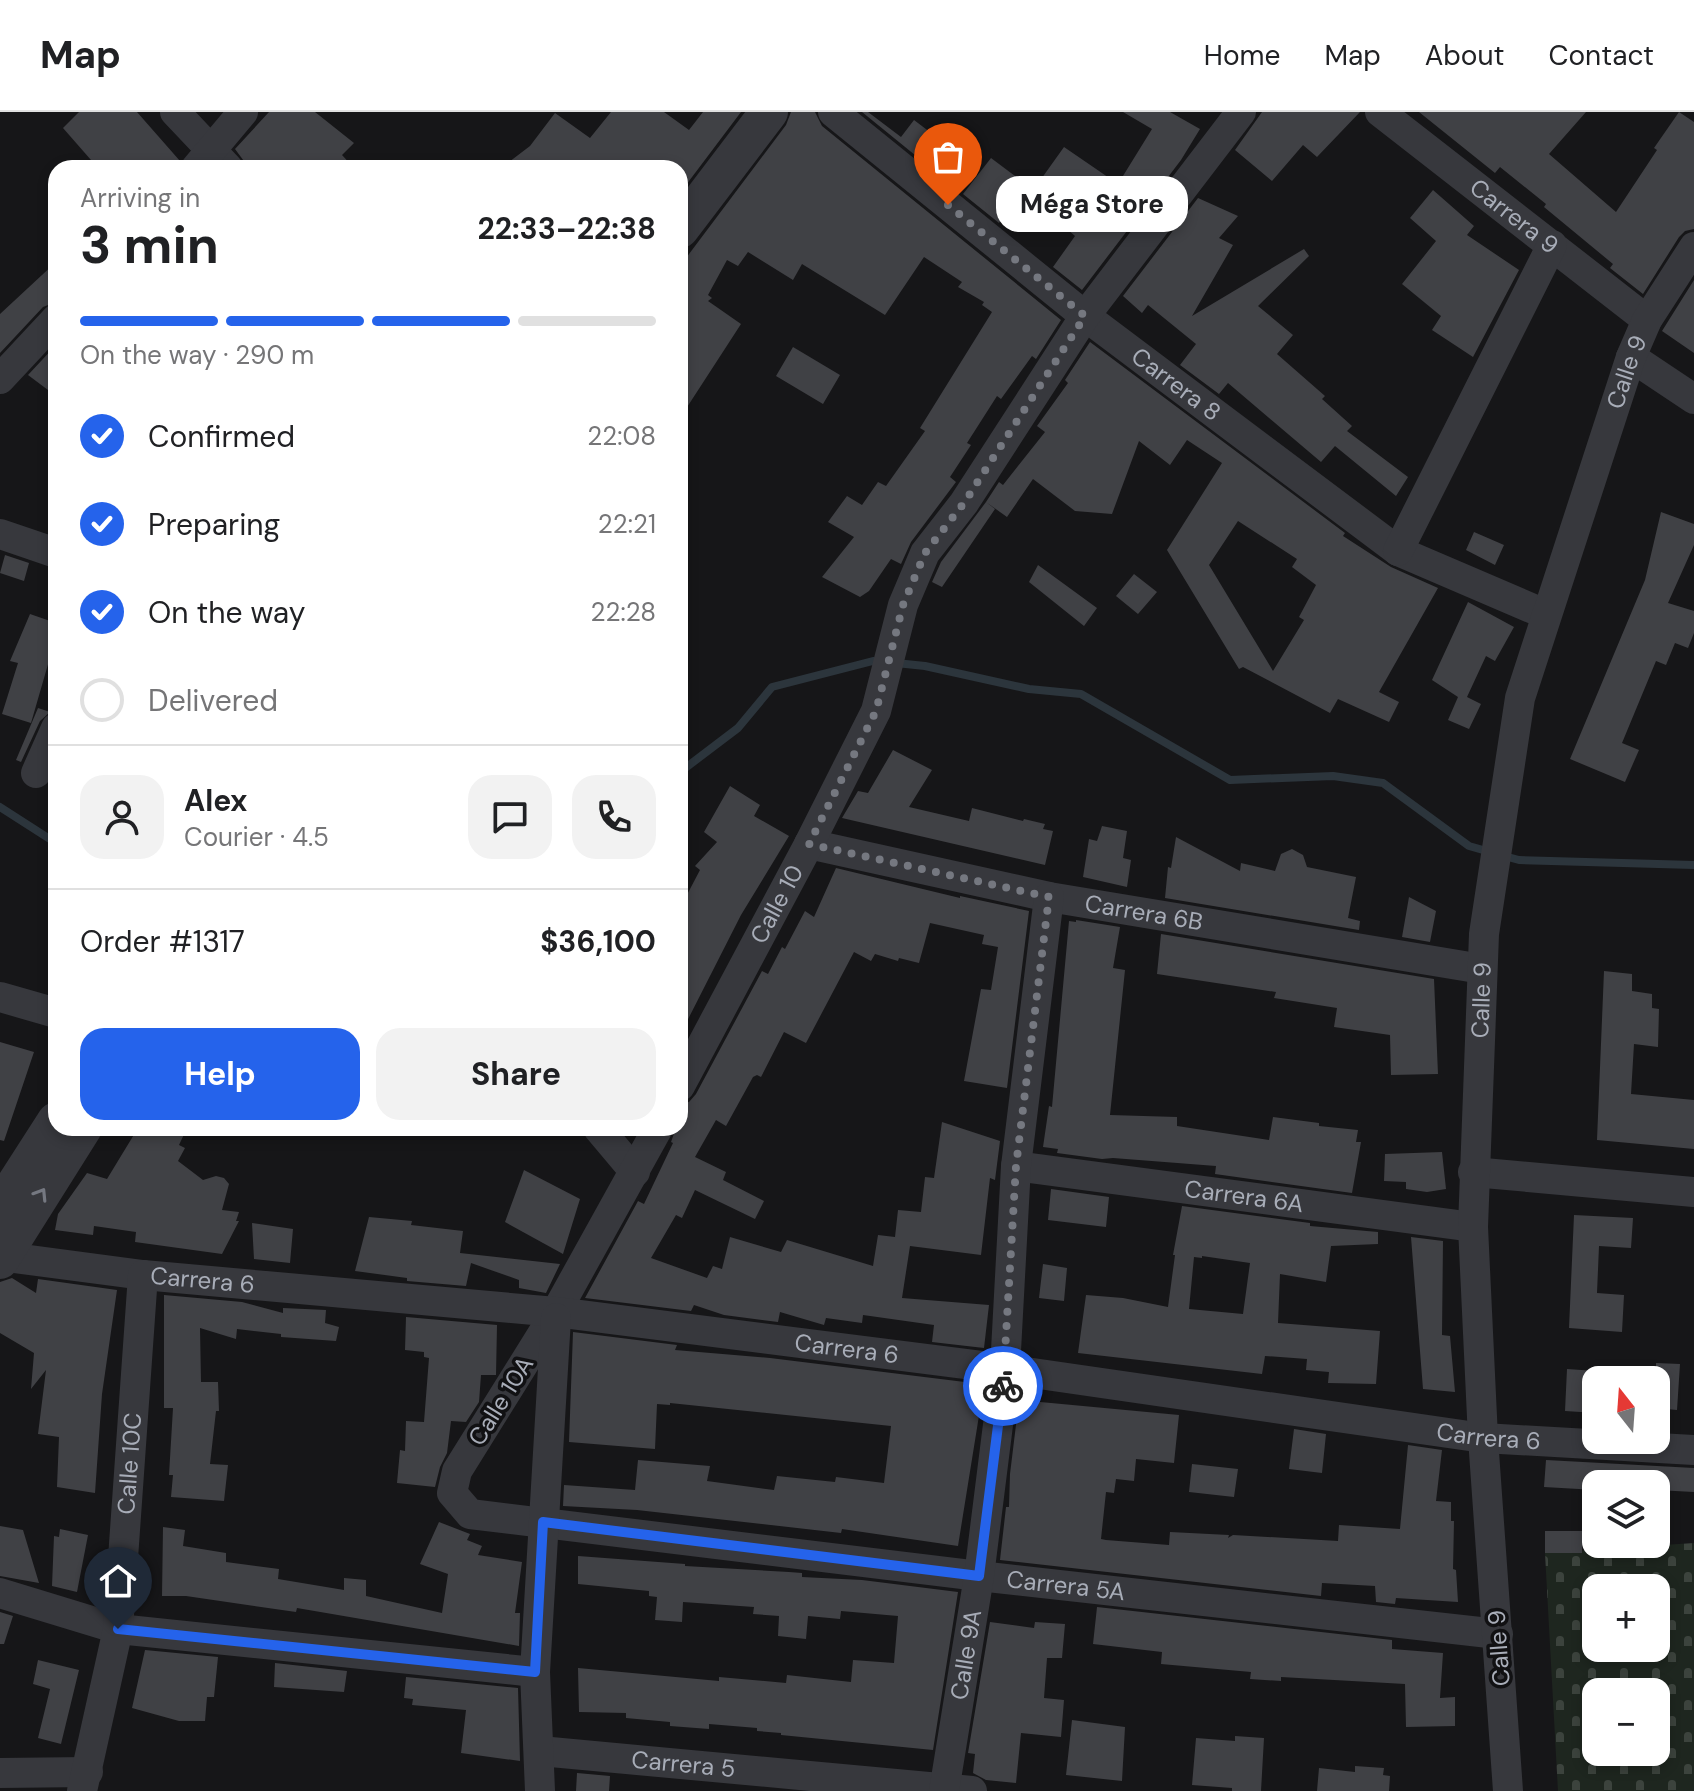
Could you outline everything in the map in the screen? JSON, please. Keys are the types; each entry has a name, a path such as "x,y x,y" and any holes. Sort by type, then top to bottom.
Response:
{"street":[{"path":"175,112 211,160"},
{"path":"213,160 243,112"},
{"path":"688,218 769,112"},
{"name":"Carrera 8","path":"833,112 1085,316 1398,551 1545,614"},
{"name":"Calle 10","path":"688,1071 876,711 903,605 925,553 964,503 1085,316 1241,112"},
{"name":"Carrera 9","path":"1380,112 1647,320"},
{"path":"1398,551 1552,245"},
{"name":"Calle 9","path":"1508,1791 1483,1438 1473,1227 1484,934 1520,698 1545,614 1631,357 1647,320 1694,247"},
{"path":"0,379 48,328"},
{"path":"1631,357 1694,399"},
{"path":"0,534 48,550"},
{"path":"36,773 48,746"},
{"name":"Carrera 6B","path":"809,844 1049,897 1482,969"},
{"name":"Calle 9A","path":"954,1790 1005,1369 1016,1166 1049,897"},
{"path":"0,997 48,1011"},
{"path":"0,1208 48,1133"},
{"path":"1,1258 78,1136"},
{"path":"605,1136 635,1172"},
{"path":"540,1791 535,1672 556,1312 654,1136"},
{"name":"Carrera 6A","path":"1016,1166 1473,1227"},
{"path":"1473,1172 1694,1192"},
{"name":"Carrera 6","path":"1,1258 143,1275 556,1312 1005,1369 1483,1438 1694,1450"},
{"name":"Calle 10C","path":"85,1782 118,1629 143,1275"},
{"name":"Calle 10A","path":"452,1493 457,1471 556,1312"},
{"name":"Carrera 5A","path":"452,1493 470,1514 979,1576 1498,1634"},
{"path":"0,1593 118,1629 535,1672"},
{"name":"Carrera 5","path":"540,1751 954,1790"},
{"path":"0,1773 85,1782"}],"green space":[{"path":"1694,1543 1694,1791 1558,1791 1545,1553 1582,1551 1582,1558 1670,1558 1670,1545"}],"building":[{"path":"79,112 137,112 179,160 91,160 63,128"},
{"path":"269,112 315,112 354,143 342,155 347,160 243,160 235,149"},
{"path":"611,112 664,112 689,130 703,112 741,112 688,182 688,160 512,160 530,146 555,113 590,138"},
{"path":"791,112 815,112 822,126 1061,320 1036,359 1032,356 1001,399 997,396 950,477 956,482 911,542 901,564 891,559 869,591 860,597 822,577 854,537 828,522 847,496 862,505 878,482 886,486 925,431 920,428 992,312 982,305 984,302 958,287 962,282 924,257 885,315 802,264 793,280 748,252 738,266 727,260 708,295 712,298 708,301 741,324 688,406 688,255 786,125"},
{"path":"862,112 868,112 901,137 914,120 943,142 926,164"},
{"path":"1123,112 1170,112 1200,129 1181,160 1082,290 1053,267 1075,236 1029,196 1064,147 1118,184 1152,129"},
{"path":"1262,112 1360,112 1317,157 1303,145 1272,181 1235,150"},
{"path":"1419,112 1586,112 1549,154 1616,212 1679,112 1694,122 1694,229 1685,231 1679,237 1643,294 1610,268 1613,264 1544,207 1546,204 1500,167 1495,173"},
{"path":"991,158 1027,185 999,223 963,194"},
{"path":"1433,190 1474,226 1467,235 1519,270 1473,357 1432,330 1441,316 1402,284 1436,241 1410,218"},
{"path":"1198,198 1238,216 1219,238 1233,245 1192,316 1304,249 1309,256 1258,306 1293,335 1277,354 1325,396 1322,399 1352,426 1347,431 1408,477 1396,496 1335,446 1321,462 1228,383 1219,394 1180,365 1196,344 1148,305 1142,313 1123,296"},
{"path":"48,269 48,305 0,353 0,314"},
{"path":"1694,280 1694,353 1662,331"},
{"path":"1090,342 1345,533 1343,536 1391,567 1438,588 1379,692 1399,702 1389,722 1338,699 1330,713 1243,667 1239,669 1167,550 1222,463 1187,440 1170,465 1139,441 1112,514 1075,511 1033,479 1007,517 986,502 999,482 1003,485 1045,432 1037,426 1068,383 1065,380","holes":["1238,521 1297,559 1292,567 1316,585 1299,617 1304,620 1273,671 1209,565"]},
{"path":"793,347 840,375 823,404 776,376"},
{"path":"48,354 48,390 28,375"},
{"path":"986,502 995,509 942,587 932,582 941,562"},
{"path":"1661,512 1694,524 1694,545 1668,603 1694,611 1694,633 1688,648 1675,643 1666,665 1656,661 1622,743 1639,750 1625,782 1570,759 1645,580"},
{"path":"1474,532 1504,545 1495,565 1466,550"},
{"path":"5,555 29,563 24,581 0,573"},
{"path":"1038,565 1097,608 1084,626 1029,582"},
{"path":"1134,574 1157,592 1138,614 1116,596"},
{"path":"1468,602 1514,627 1495,661 1486,656 1467,697 1481,704 1469,729 1448,720 1458,697 1432,680"},
{"path":"30,614 48,620 48,664 31,723 2,714 18,663 10,661"},
{"path":"38,708 48,711 40,721 21,762 16,760"},
{"path":"893,750 932,770 909,807 969,821 972,808 1045,824 1043,829 1053,831 1045,865 842,818 858,791 868,793"},
{"path":"730,786 760,805 754,816 789,836 741,915 688,1019 688,893 700,870 695,866 717,842 704,832"},
{"path":"1102,826 1127,831 1123,858 1131,860 1127,887 1083,877 1089,839 1097,841"},
{"path":"1176,837 1240,871 1241,863 1275,871 1281,854 1292,849 1303,855 1307,867 1356,877 1348,918 1360,921 1359,930 1165,898 1168,867 1171,868"},
{"path":"836,868 1029,911 1007,1088 964,1081 981,989 991,990 998,947 982,944 984,935 930,923 919,963 875,954 871,961 854,952 806,1043 784,1032 761,1077 753,1077 726,1126 716,1120 695,1157 726,1172 723,1180 764,1201 755,1219 695,1190 682,1218 676,1215 651,1258 707,1278 713,1266 722,1269 730,1237 781,1252 787,1240 873,1266 878,1235 895,1237 898,1210 921,1212 925,1177 934,1178 942,1122 1000,1141 995,1180 990,1178 981,1255 910,1246 902,1298 989,1305 984,1348 932,1342 934,1325 863,1315 862,1323 826,1318 824,1325 780,1312 778,1322 724,1315 694,1305 691,1311 585,1298 638,1201 644,1204 673,1143 673,1136 688,1136 688,1102 696,1094 762,971 768,974 805,911 814,917"},
{"path":"1409,897 1436,911 1430,942 1402,937"},
{"path":"1069,921 1120,927 1113,968 1125,970 1110,1115 1177,1117 1177,1126 1269,1140 1273,1117 1358,1130 1356,1142 1361,1142 1352,1193 1215,1174 1216,1166 1102,1159 1057,1153 1058,1149 1043,1147 1049,1106 1052,1107"},
{"path":"1161,934 1434,979 1438,1074 1391,1075 1390,1035 1334,1027 1337,1008 1274,998 1276,992 1157,974"},
{"path":"1604,971 1632,974 1632,991 1652,994 1652,1008 1659,1009 1658,1047 1634,1044 1631,1094 1694,1100 1694,1149 1597,1140"},
{"path":"0,1042 34,1052 4,1141 0,1140"},
{"path":"133,1136 183,1136 179,1145 185,1148 178,1161 203,1180 216,1176 224,1178 229,1184 222,1210 239,1212 236,1221 239,1221 222,1254 135,1242 136,1232 94,1226 93,1235 55,1230 58,1214 87,1173 107,1179"},
{"path":"1442,1152 1446,1189 1427,1192 1406,1189 1406,1182 1384,1181 1385,1154"},
{"path":"524,1170 580,1199 563,1254 505,1222"},
{"path":"1051,1189 1109,1197 1106,1227 1048,1220"},
{"path":"1182,1206 1310,1223 1310,1226 1378,1232 1378,1244 1331,1246 1326,1282 1280,1274 1278,1323 1380,1331 1376,1384 1328,1383 1329,1372 1306,1370 1307,1359 1265,1356 1262,1374 1078,1353 1086,1295 1168,1307","holes":["1194,1257 1250,1263 1243,1314 1189,1309"]},
{"path":"1574,1215 1633,1218 1631,1248 1599,1246 1597,1293 1624,1295 1622,1332 1569,1328"},
{"path":"369,1217 463,1231 460,1253 560,1264 546,1293 519,1288 519,1280 471,1263 466,1286 407,1281 407,1278 355,1271"},
{"path":"252,1223 293,1229 290,1263 254,1259"},
{"path":"1411,1237 1443,1241 1442,1335 1450,1336 1455,1392 1423,1389"},
{"path":"1043,1264 1067,1268 1064,1301 1039,1298"},
{"path":"12,1278 36,1293 38,1279 117,1290 102,1394 95,1493 57,1487 59,1437 38,1434 46,1370 31,1389 34,1353 0,1333 0,1282"},
{"path":"164,1295 242,1302 283,1313 283,1308 326,1310 325,1323 339,1327 336,1341 281,1337 281,1334 237,1329 236,1339 200,1328 201,1382 218,1382 219,1411 216,1411 210,1464 228,1465 224,1501 171,1497 173,1475 169,1475 173,1408 164,1408"},
{"path":"406,1317 497,1325 496,1375 481,1375 479,1402 466,1422 451,1421 447,1453 435,1487 397,1483 400,1450 405,1451 406,1421 424,1422 429,1358 424,1357 424,1352 405,1350"},
{"path":"573,1332 677,1345 675,1350 770,1358 981,1384 979,1397 982,1397 958,1546 842,1529 841,1533 637,1510 563,1506 564,1485 635,1490 638,1460 710,1466 707,1481 774,1490 777,1476 835,1482 836,1477 884,1483 891,1426 670,1403 657,1404 655,1449 569,1442"},
{"path":"1656,1363 1680,1364 1677,1410 1670,1409 1670,1366 1656,1366"},
{"path":"1567,1369 1582,1370 1582,1412 1565,1411"},
{"path":"1019,1400 1179,1415 1174,1463 1136,1459 1134,1481 1116,1479 1114,1493 1106,1492 1101,1539 1106,1540 1169,1545 1170,1532 1229,1535 1228,1538 1233,1535 1338,1541 1339,1525 1400,1529 1408,1445 1442,1450 1436,1501 1451,1502 1451,1521 1454,1521 1453,1569 1456,1570 1458,1602 1396,1598 1395,1604 1376,1602 1375,1586 1322,1583 1321,1596 1000,1560 1006,1507 1009,1507"},
{"path":"1294,1429 1326,1434 1322,1473 1289,1469"},
{"path":"1546,1460 1694,1468 1694,1492 1670,1491 1670,1470 1582,1470 1582,1489 1544,1487"},
{"path":"1192,1464 1238,1469 1234,1497 1189,1492"},
{"path":"439,1522 470,1534 467,1540 482,1546 478,1555 522,1562 515,1613 520,1613 519,1646 297,1608 296,1612 186,1596 162,1596 163,1527 185,1530 183,1546 226,1553 226,1562 279,1569 278,1579 344,1590 344,1578 366,1580 366,1596 442,1613 448,1574 420,1564"},
{"path":"0,1526 23,1530 39,1583 0,1576"},
{"path":"60,1529 88,1535 77,1592 52,1586 54,1536 59,1537"},
{"path":"1545,1531 1582,1531 1582,1553 1545,1553"},
{"path":"578,1556 802,1573 802,1577 862,1580 958,1592 933,1750 781,1735 757,1731 757,1728 709,1724 709,1729 670,1726 670,1722 626,1718 626,1713 579,1712 578,1668 719,1681 719,1677 786,1683 787,1675 851,1682 853,1660 894,1663 898,1616 841,1611 840,1619 808,1616 806,1639 778,1636 779,1616 753,1614 754,1607 683,1602 682,1622 655,1620 657,1597 649,1596 649,1591 578,1584"},
{"path":"1097,1607 1392,1640 1392,1649 1443,1653 1440,1698 1455,1697 1455,1726 1406,1727 1405,1684 1281,1677 1281,1681 1250,1679 1251,1672 1161,1664 1162,1652 1093,1644"},
{"path":"0,1612 13,1616 4,1644 0,1644"},
{"path":"990,1622 1034,1628 1035,1622 1065,1624 1062,1658 1047,1658 1044,1698 1064,1700 1061,1737 1021,1733 1016,1783 986,1780 973,1773 975,1754 968,1753"},
{"path":"145,1650 218,1657 214,1697 207,1697 205,1721 179,1721 132,1708"},
{"path":"38,1660 79,1670 61,1744 38,1738 50,1689 33,1684"},
{"path":"275,1663 347,1671 344,1692 274,1687"},
{"path":"406,1677 518,1688 520,1761 461,1753 466,1710 412,1705 413,1699 404,1698"},
{"path":"1072,1720 1125,1727 1122,1781 1066,1775"},
{"path":"1235,1736 1264,1738 1261,1791 1232,1791 1232,1788 1192,1785 1196,1738 1235,1741"},
{"path":"1355,1766 1384,1768 1383,1775 1390,1776 1389,1791 1317,1791 1319,1768 1355,1772"},
{"path":"577,1773 610,1776 609,1791 576,1791"}],"waterway":[{"path":"688,766 738,728 772,687 873,661 882,662"},
{"path":"896,663 925,666 1029,689 1081,694 1230,780 1333,776 1383,783 1469,846 1490,852"},
{"path":"0,807 48,838"},
{"path":"1504,856 1519,860 1694,865"}],"way so far":[{"path":"948,205 1085,316 964,503 925,553 903,605 876,711 809,844 1049,897 1016,1166 1003,1386"}],"place":[{"name":"Méga Store","path":"948,205"}],"route":[{"path":"118,1629 535,1672 543,1522 979,1576 1003,1386"}]}
